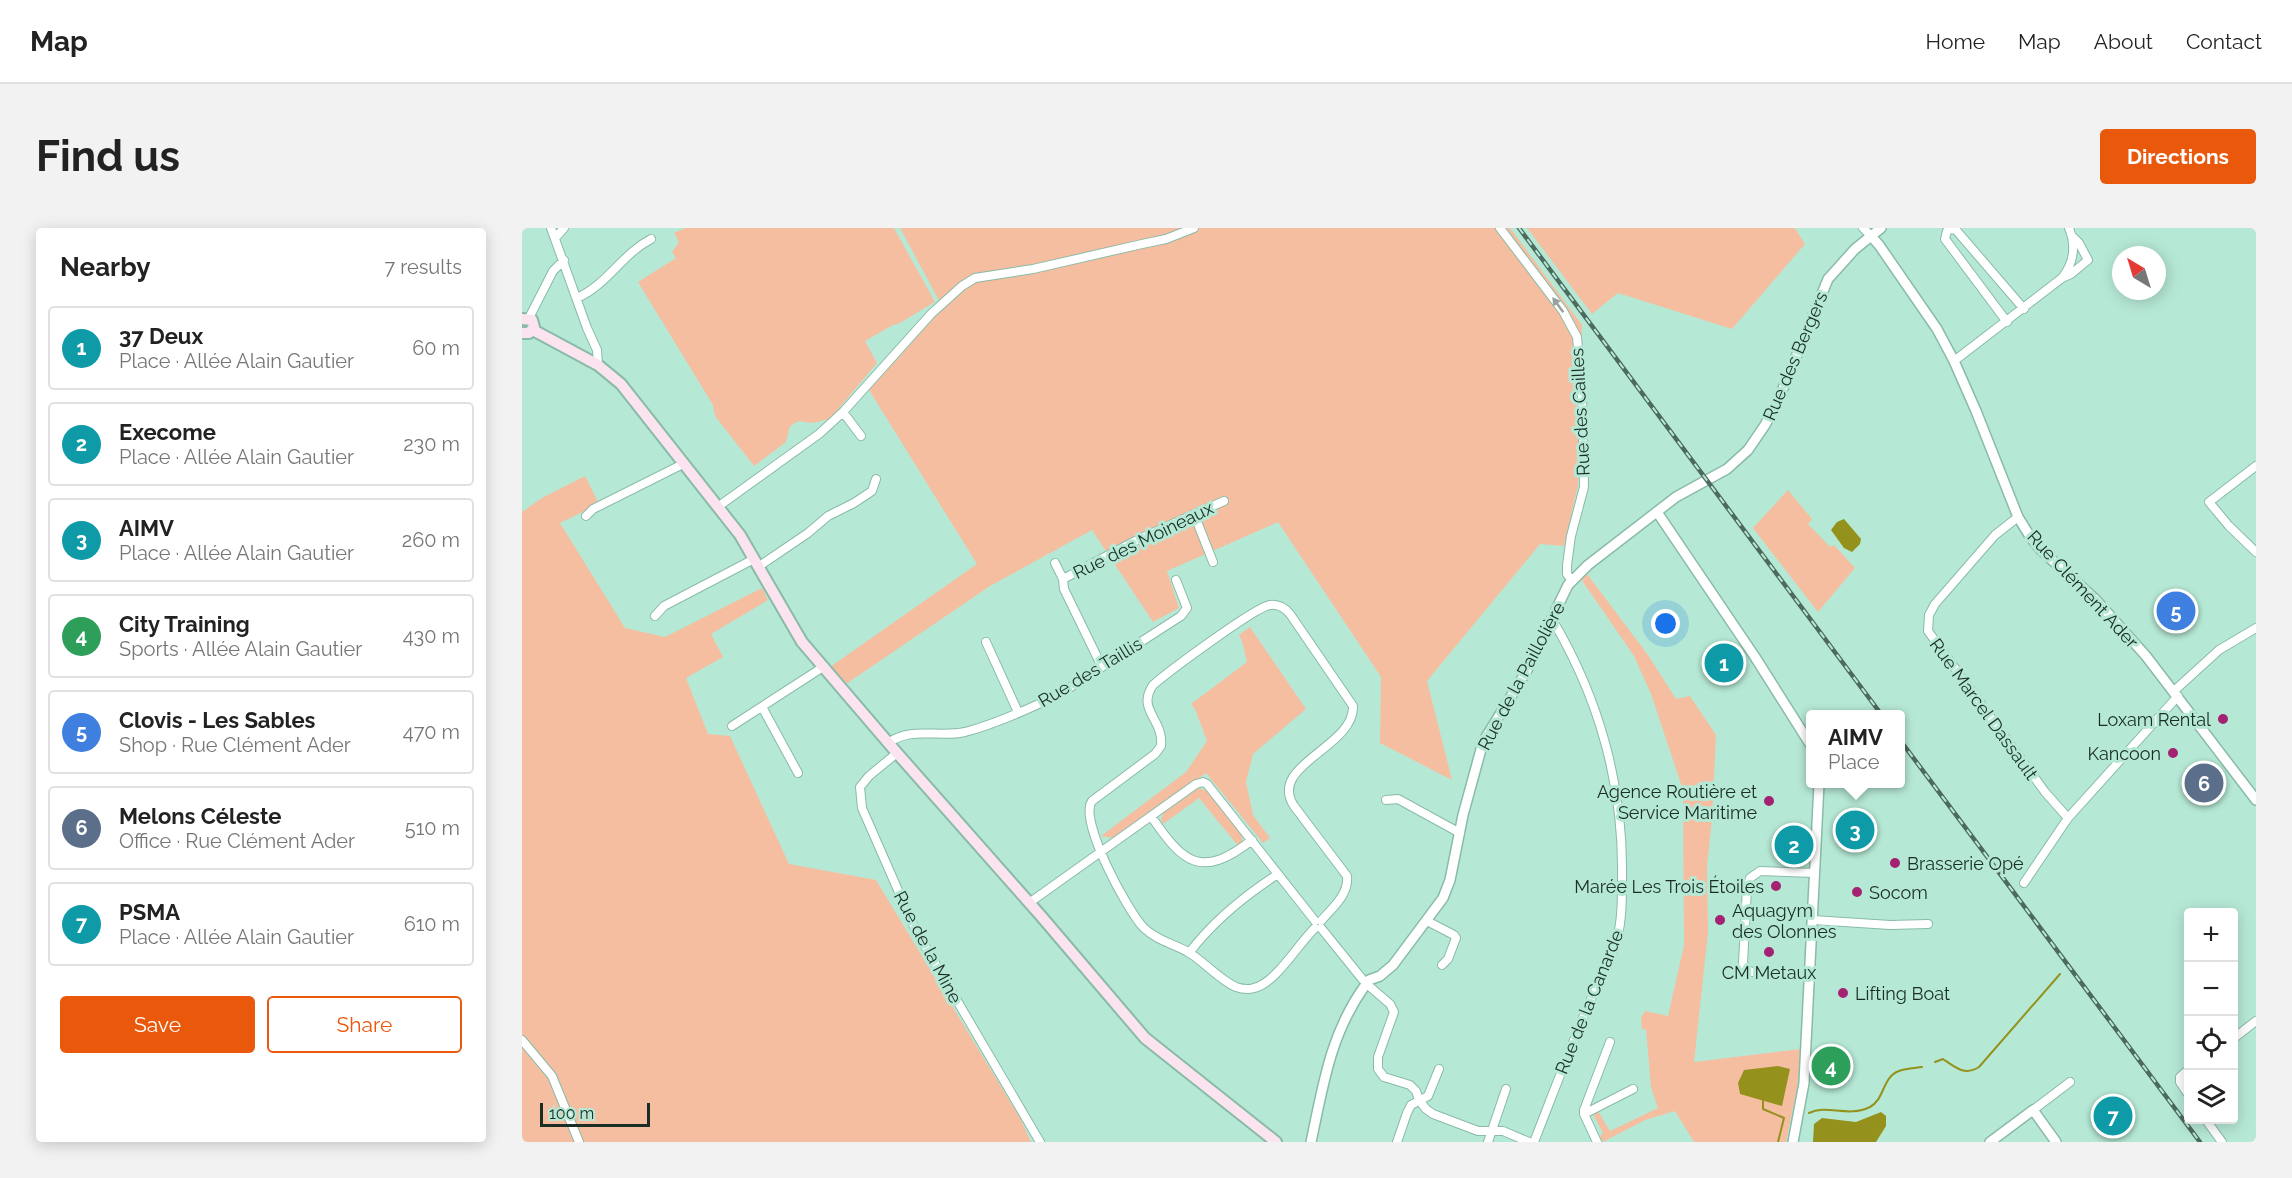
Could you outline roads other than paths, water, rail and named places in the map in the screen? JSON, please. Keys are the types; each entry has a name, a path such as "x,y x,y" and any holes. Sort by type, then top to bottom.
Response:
{"main road":[{"path":"526,318 533,322 525,334 598,365 616,379 635,400 683,464 719,506 756,563 791,625 823,668 1145,1038 1276,1142"}],"street":[{"path":"551,228 597,350 598,365"},
{"path":"556,237 564,228"},
{"path":"719,506 819,434 843,412 931,314 962,286 975,278 1033,269 1166,239 1194,228"},
{"name":"Rue des Cailles","path":"1500,228 1569,320 1577,337 1584,487 1571,537 1567,565 1567,574 1572,580"},
{"path":"1863,228 1871,236"},
{"name":"Rue des Bergers","path":"1707,480 1737,462 1765,425 1828,279 1855,249 1881,228"},
{"path":"2007,322 1945,239 1947,231 1956,230 2024,309"},
{"path":"2062,278 2071,274 2088,260 2070,232"},
{"path":"1954,361 2062,278 2071,262 2070,232"},
{"name":"Rue Clément Ader","path":"1871,236 1937,329 1954,361 2018,517 2040,549 2096,600 2176,694 2256,800"},
{"path":"577,298 598,287 635,249 651,239"},
{"path":"526,318 556,265 564,260"},
{"path":"843,412 861,436"},
{"path":"586,516 593,509 683,464"},
{"path":"2256,466 2209,502 2229,526 2256,552"},
{"path":"655,616 664,606 756,563 808,533 828,516 854,503 872,490 876,479"},
{"name":"Rue de la Paillolière","path":"1311,1142 1336,1035 1349,1008 1366,983 1380,976 1393,965 1427,921 1447,890 1474,770 1483,742 1526,672 1572,580 1676,497 1707,480"},
{"name":"Rue des Moineaux","path":"1063,579 1139,539 1224,501"},
{"path":"1657,512 1755,657 1806,738"},
{"path":"1194,514 1213,562"},
{"name":"Rue Marcel Dassault","path":"2018,517 1995,535 1935,604 1929,615 1928,632 2045,792 2068,818"},
{"path":"1055,563 1063,579 1064,589 1102,667"},
{"name":"Rue des Taillis","path":"888,743 907,734 964,732 1060,694 1181,616 1186,608 1176,579"},
{"path":"1269,605 1285,608 1353,706 1350,724 1298,770 1288,789 1294,806 1344,870 1348,883 1344,893 1268,981 1251,989 1233,986 1189,953 1145,929 1105,864 1096,837 1088,811 1089,805 1155,754 1161,746 1160,727 1149,710 1148,692 1158,680 1239,622 1269,605"},
{"name":"Rue de la Canarde","path":"1534,1142 1565,1061 1617,940 1622,902 1623,849 1620,817 1605,739 1598,716 1569,648 1552,619"},
{"path":"2024,883 2068,818 2176,694 2219,650 2256,628"},
{"path":"986,642 1018,712"},
{"path":"732,726 823,668"},
{"path":"762,707 798,773"},
{"name":"Rue de la Mine","path":"897,753 869,776 860,787 862,808 915,929 1040,1142"},
{"path":"1029,903 1196,784 1203,782 1207,784 1366,983 1390,1004 1394,1012 1378,1057 1378,1069 1384,1077 1410,1085 1416,1091 1419,1100 1433,1114 1478,1131 1503,1131 1529,1142"},
{"path":"1793,1142 1804,1083 1819,788"},
{"path":"1386,800 1398,799 1460,833"},
{"path":"1151,816 1173,847 1183,856 1201,862 1227,858 1252,840"},
{"path":"1096,837 1114,842"},
{"path":"1086,862 1105,864"},
{"path":"1809,976 1747,970 1743,963 1747,888 1750,878 1760,871 1815,873"},
{"path":"1189,953 1210,928 1238,902 1278,874"},
{"path":"1813,920 1897,925 1928,924"},
{"path":"1427,921 1455,935 1448,959 1442,965"},
{"path":"2238,1035 2256,1021"},
{"path":"1597,1142 1584,1110 1610,1042"},
{"path":"523,1046 552,1076 579,1142"},
{"path":"1397,1142 1407,1113 1412,1105 1428,1096 1439,1069"},
{"path":"2184,1074 2180,1077 2180,1082 2184,1088"},
{"path":"1990,1142 2070,1082"},
{"path":"1488,1142 1491,1127 1506,1089"},
{"path":"1584,1114 1633,1089"},
{"path":"2033,1110 2056,1142"},
{"path":"2209,1124 2222,1142"}],"waterway":[{"path":"1935,1062 1943,1059 1965,1071 1979,1067 2060,974"},
{"path":"1809,1113 1823,1110 1854,1111 1870,1107 1878,1099 1893,1074 1905,1069 1922,1067"},
{"path":"1763,1101 1763,1109 1784,1118 1778,1142"}],"railway":[{"path":"1519,228 1878,710"},
{"path":"1905,747 2200,1142"}],"place":[{"name":"Clovis - Les Sables","path":"2176,611"},
{"name":"37 Deux","path":"1724,663"},
{"name":"Loxam Rental","path":"2223,719"},
{"name":"Kancoon","path":"2173,753"},
{"name":"Melons Céleste","path":"2204,783"},
{"name":"Agence Routière et Service Maritime","path":"1769,801"},
{"name":"AIMV","path":"1855,830"},
{"name":"Execome","path":"1794,845"},
{"name":"Brasserie Opé","path":"1895,863"},
{"name":"Marée Les Trois Étoiles","path":"1776,886"},
{"name":"Socom","path":"1857,892"},
{"name":"Aquagym des Olonnes","path":"1720,920"},
{"name":"CM Metaux","path":"1769,952"},
{"name":"Lifting Boat","path":"1843,993"},
{"name":"City Training","path":"1831,1066"},
{"name":"PSMA","path":"2113,1116"}]}
